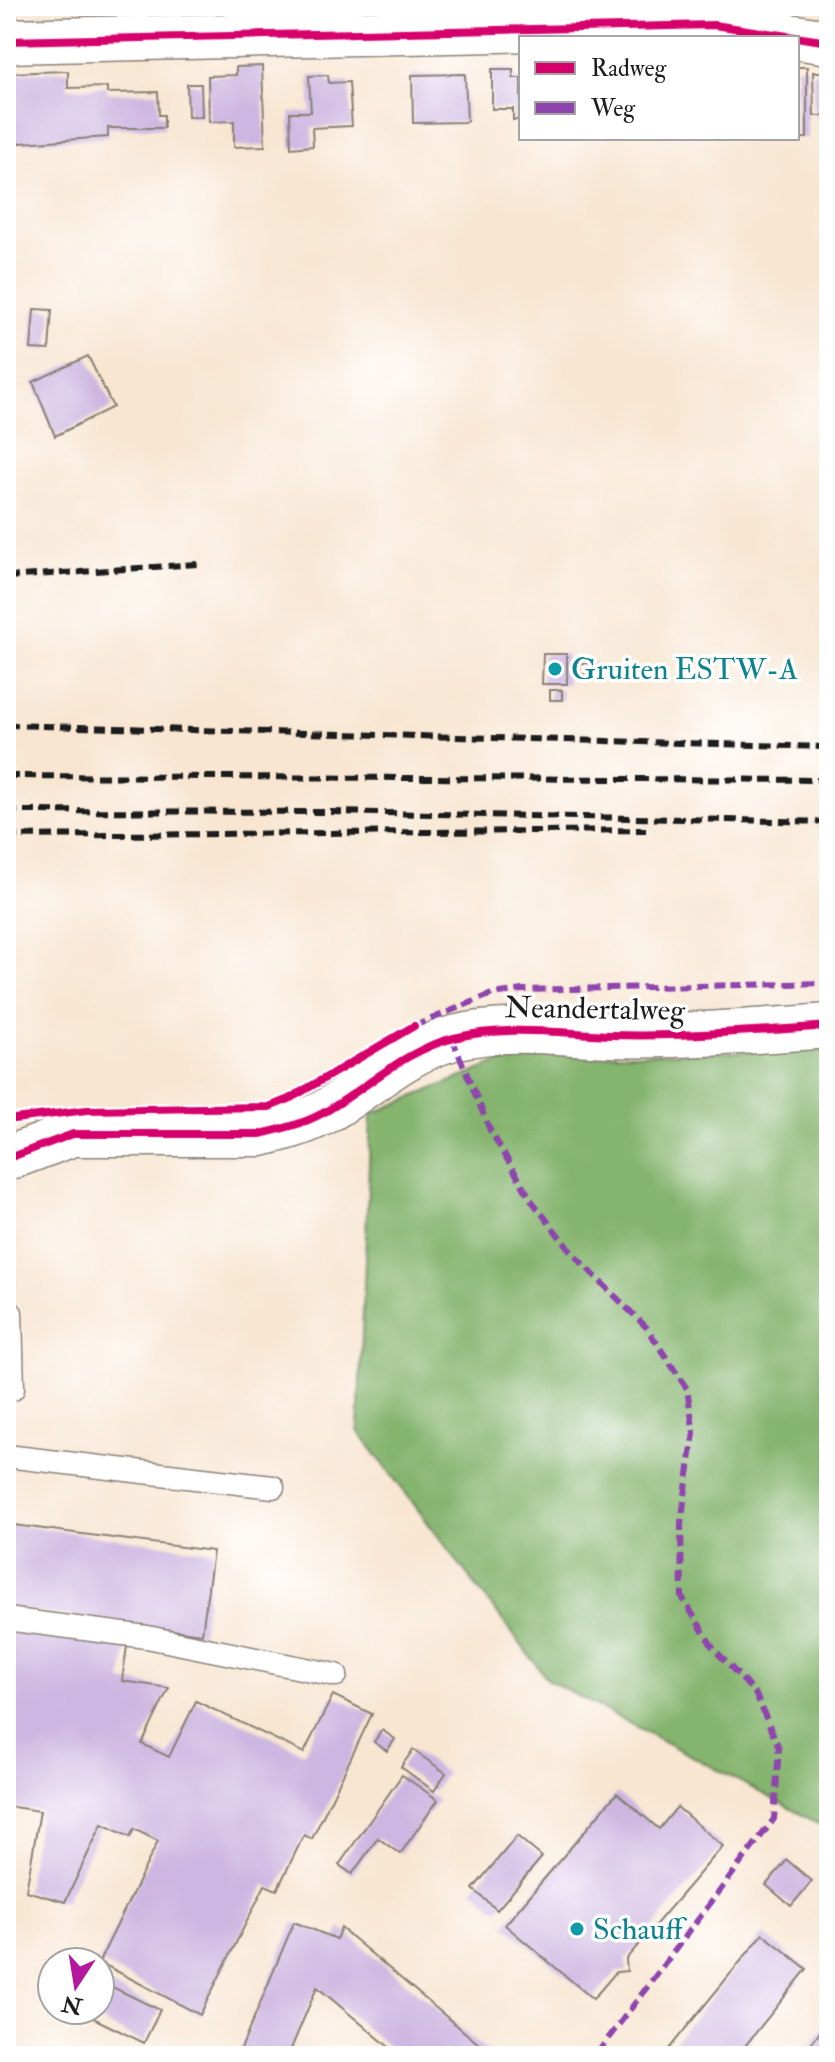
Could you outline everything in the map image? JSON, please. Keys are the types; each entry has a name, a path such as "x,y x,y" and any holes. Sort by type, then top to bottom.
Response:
{"street":[{"path":"6,41 714,25 788,36"},
{"path":"799,38 829,42"},
{"name":"Neandertalweg","path":"6,1159 73,1134 260,1134 290,1128 322,1114 423,1048 481,1032 707,1034 829,1026"}],"lane":[{"path":"6,1390 13,1389 11,1313"},
{"path":"6,1456 273,1487"},
{"path":"6,1619 200,1646 336,1675"}],"green space":[{"path":"829,1050 829,1829 548,1680 358,1431 371,1114 514,1056"}],"building":[{"path":"262,66 265,146 234,147 234,121 209,122 208,76 236,75 236,67"},
{"path":"799,67 807,67 807,138 799,138"},
{"path":"492,69 513,69 513,78 519,78 519,120 513,120 513,109 492,109"},
{"path":"68,71 68,88 107,87 107,93 158,92 159,115 164,115 164,128 108,128 108,137 6,144 6,73"},
{"path":"813,72 829,72 829,116 814,116"},
{"path":"465,74 467,122 413,123 412,75"},
{"path":"328,75 329,83 349,82 352,126 312,128 313,146 291,148 290,112 311,112 309,76"},
{"path":"187,84 201,84 202,117 188,117"},
{"path":"34,309 52,310 49,350 31,349"},
{"path":"88,356 113,407 55,436 33,382"},
{"name":"Gruiten ESTW-A","path":"543,654 567,654 567,684 542,684"},
{"path":"580,663 595,663 595,674 580,674"},
{"path":"550,690 562,690 562,700 550,700"},
{"path":"6,1524 213,1551 202,1634 6,1608"},
{"path":"6,1629 127,1646 122,1681 169,1688 142,1744 169,1757 196,1701 304,1753 333,1695 372,1714 312,1839 304,1835 277,1890 265,1885 200,2015 116,1971 116,1946 107,1946 158,1841 134,1829 130,1837 102,1824 65,1902 26,1891 40,1811 6,1806"},
{"path":"382,1730 395,1739 387,1751 374,1742"},
{"path":"413,1750 446,1773 434,1791 401,1767"},
{"path":"402,1775 438,1800 400,1854 378,1838 352,1874 339,1865"},
{"path":"617,1793 659,1829 677,1807 723,1846 626,1959 627,1971 616,1972 593,1999 505,1925"},
{"path":"517,1836 542,1857 497,1910 473,1889"},
{"path":"787,1860 812,1881 791,1906 766,1885"},
{"path":"294,1922 336,1939 341,1928 493,2056 400,2056 317,1987 288,2056 238,2056"},
{"path":"763,1934 807,1969 737,2056 663,2056"},
{"path":"116,1989 160,2010 144,2043 109,2026 116,2026"},
{"path":"829,2021 829,2056 801,2056"}],"railway":[{"path":"6,577 198,564"},
{"path":"6,725 829,747"},
{"path":"6,776 829,780"},
{"path":"6,811 333,812 829,822"},
{"path":"6,836 646,830"}],"marked path":[{"path":"414,1026 492,994 522,990 829,983"},
{"path":"452,1038 490,1130 532,1201 573,1254 647,1328 687,1389 694,1433 681,1523 682,1597 714,1649 755,1693 779,1748 774,1819 601,2048 600,2056"}],"cycle path":[{"path":"6,41 714,25 788,36"},
{"path":"799,38 829,42"},
{"path":"6,1120 87,1110 269,1107 289,1099 414,1026"},
{"path":"6,1159 73,1134 260,1134 284,1128 323,1113 418,1051 473,1034 532,1031 665,1035 829,1026"}],"place":[{"name":"Gruiten ESTW-A","path":"555,669"},
{"name":"Schauff","path":"577,1929"}]}
